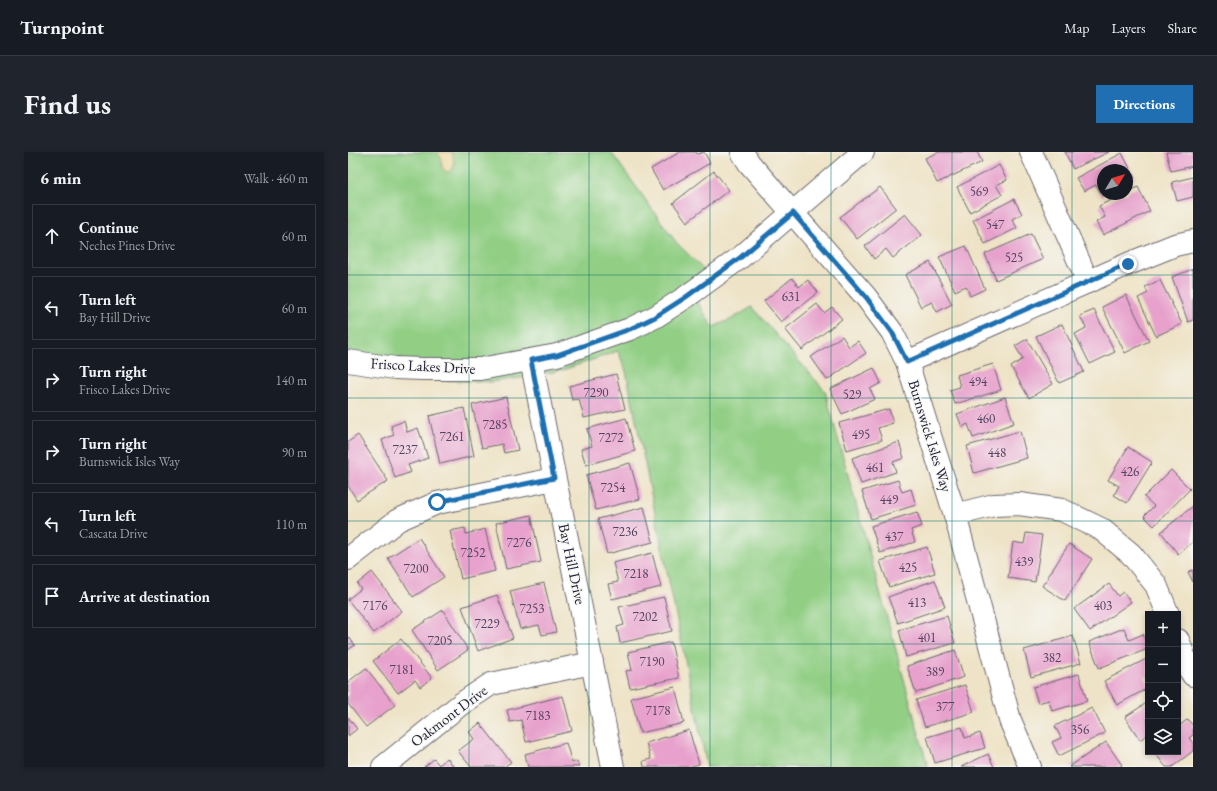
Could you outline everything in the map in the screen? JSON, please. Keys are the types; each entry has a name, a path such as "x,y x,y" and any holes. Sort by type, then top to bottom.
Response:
{"street":[{"name":"Burnswick Isles Way","path":"742,152 748,162 866,297 892,332 907,362 955,515 1010,720 1030,767"},
{"name":"Frisco Lakes Drive","path":"348,361 395,368 480,369 557,355 630,329 655,317 686,297 741,257 863,152"},
{"path":"1031,152 1088,282"},
{"path":"907,362 1175,245 1193,241"},
{"name":"Bay Hill Drive","path":"531,360 613,767"},
{"path":"348,559 398,520 437,502 554,478"},
{"path":"955,515 994,505 1020,504 1062,510 1102,530 1131,554 1156,585 1167,611"},
{"path":"1181,647 1189,669 1193,675"},
{"name":"Oakmont Drive","path":"383,767 461,704 491,684 592,663"}],"green space":[{"path":"348,152 611,152 676,242 704,270 686,283 713,327 732,319 752,307 825,391 928,767 707,767 626,371 618,351 563,370 491,382 442,380 348,371"}],"sand":[{"path":"437,152 452,152 454,166 449,172 443,169 442,159"}],"building":[{"path":"680,152 696,152 697,154 704,152 710,163 663,190 651,169"},
{"path":"939,152 977,152 982,162 937,183 925,158"},
{"path":"1065,152 1109,152 1073,169"},
{"path":"1166,152 1193,152 1193,166 1171,171"},
{"path":"1122,153 1128,164 1102,164"},
{"path":"999,165 1007,180 996,185 1002,195 970,212 957,187"},
{"path":"1097,167 1097,187 1096,185 1084,191 1076,178"},
{"path":"714,171 729,190 687,222 673,203"},
{"path":"1193,177 1193,197 1177,201 1172,182"},
{"path":"880,187 896,208 857,239 840,217"},
{"path":"1138,187 1150,211 1103,235 1096,222 1105,217 1099,206 1111,200 1133,200 1133,189"},
{"path":"1014,199 1022,214 1012,219 1017,228 985,244 973,220"},
{"path":"905,214 922,235 893,258 886,249 874,259 865,246"},
{"path":"1031,234 1043,259 996,280 985,254"},
{"path":"966,246 985,289 970,296 966,286 955,291 939,257"},
{"path":"930,262 952,304 937,312 932,302 921,307 905,275"},
{"path":"1193,269 1193,320 1188,322 1172,277"},
{"path":"792,278 799,287 808,280 818,292 781,322 764,301"},
{"path":"1160,280 1182,324 1156,336 1138,298 1148,293 1145,287"},
{"path":"1126,295 1149,341 1125,353 1102,307"},
{"path":"817,304 824,313 832,307 842,319 802,350 785,329"},
{"path":"1094,310 1115,352 1090,364 1075,334 1086,328 1080,316"},
{"path":"1062,324 1084,372 1059,383 1036,336"},
{"path":"842,336 849,347 858,341 866,353 827,380 811,357"},
{"path":"1027,339 1053,384 1029,398 1011,367 1023,359 1015,346"},
{"path":"993,364 1001,390 955,404 950,390 960,387 957,375"},
{"path":"874,368 881,383 870,389 875,399 842,414 830,389"},
{"path":"616,374 625,409 584,418 579,399 572,400 569,386"},
{"path":"506,397 518,450 504,453 502,444 482,448 472,405"},
{"path":"1005,397 1014,423 973,438 968,424 962,427 957,414"},
{"path":"464,408 474,456 440,464 429,416"},
{"path":"889,409 893,423 878,428 882,440 847,450 839,423"},
{"path":"626,418 635,451 586,465 581,449 592,446 587,429"},
{"path":"404,421 407,432 418,428 428,458 408,465 411,472 395,478 382,440 394,435 391,426"},
{"path":"1020,431 1027,458 974,473 967,446"},
{"path":"358,435 388,481 357,500 348,486 348,442"},
{"path":"899,442 904,458 893,462 896,472 861,484 852,458"},
{"path":"1128,447 1152,462 1127,503 1114,495 1119,486 1108,480"},
{"path":"630,463 640,499 596,510 586,475"},
{"path":"1171,470 1190,489 1154,526 1144,516 1154,506 1144,497"},
{"path":"898,480 902,492 911,489 916,505 871,519 862,491"},
{"path":"1193,506 1193,542 1178,554 1161,532"},
{"path":"644,507 653,542 607,554 598,519"},
{"path":"917,512 922,526 911,530 915,542 880,553 871,526"},
{"path":"531,515 541,562 506,569 496,523"},
{"path":"465,528 466,534 485,529 495,571 461,579 450,531"},
{"path":"1026,533 1042,535 1035,582 1008,578 1013,542 1024,544"},
{"path":"419,538 444,577 413,597 388,558"},
{"path":"1069,544 1092,559 1065,601 1042,586"},
{"path":"927,547 935,573 889,587 880,561"},
{"path":"652,553 661,587 612,599 608,584 618,582 613,563"},
{"path":"1193,570 1193,582 1188,572"},
{"path":"372,572 402,611 374,633 348,600 361,589 357,584"},
{"path":"935,580 945,607 898,623 888,597"},
{"path":"544,583 556,632 542,635 539,625 520,629 510,591"},
{"path":"1109,584 1118,596 1123,592 1131,602 1090,631 1074,609"},
{"path":"497,595 513,638 478,651 462,607"},
{"path":"664,597 672,631 620,643 617,627 624,625 619,607"},
{"path":"443,610 468,650 438,670 412,630"},
{"path":"947,616 955,643 906,657 899,630"},
{"path":"1124,628 1129,640 1143,634 1145,640 1145,650 1099,668 1089,642"},
{"path":"348,636 355,645 348,650"},
{"path":"1073,636 1081,663 1031,677 1024,650"},
{"path":"401,639 432,678 420,687 415,680 398,693 373,661"},
{"path":"671,642 679,678 630,688 626,671 632,670 628,652"},
{"path":"955,650 964,677 916,693 907,666"},
{"path":"1145,660 1145,690 1117,705 1104,681"},
{"path":"366,668 395,705 366,727 348,704 348,682"},
{"path":"1079,674 1087,701 1052,711 1049,700 1038,703 1033,687"},
{"path":"965,685 974,712 925,727 916,700"},
{"path":"675,687 684,723 640,733 631,698"},
{"path":"563,696 572,731 526,742 521,720 510,722 507,710"},
{"path":"1145,704 1145,736 1140,740 1125,717"},
{"path":"1092,708 1105,733 1059,756 1052,742 1061,738 1055,726"},
{"path":"348,717 357,729 348,736"},
{"path":"1188,719 1193,726 1193,735 1189,738 1193,743 1193,751 1172,767 1166,767 1156,755 1181,755 1181,725"},
{"path":"480,723 511,762 504,767 471,767 458,751 474,739 469,732"},
{"path":"962,727 965,738 980,733 985,748 935,763 927,737"},
{"path":"689,730 699,764 689,767 644,767 643,761 651,759 646,743"},
{"path":"1106,742 1122,765 1119,767 1069,767"},
{"path":"566,743 572,763 577,761 579,767 528,767 525,754"},
{"path":"988,754 994,767 961,767"},
{"path":"447,758 454,767 424,767 434,759 439,765"}],"route":[{"path":"437,502 554,478 531,360 557,355 630,329 655,317 686,297 741,257 793,213 866,297 892,332 907,362 1128,264"}]}
